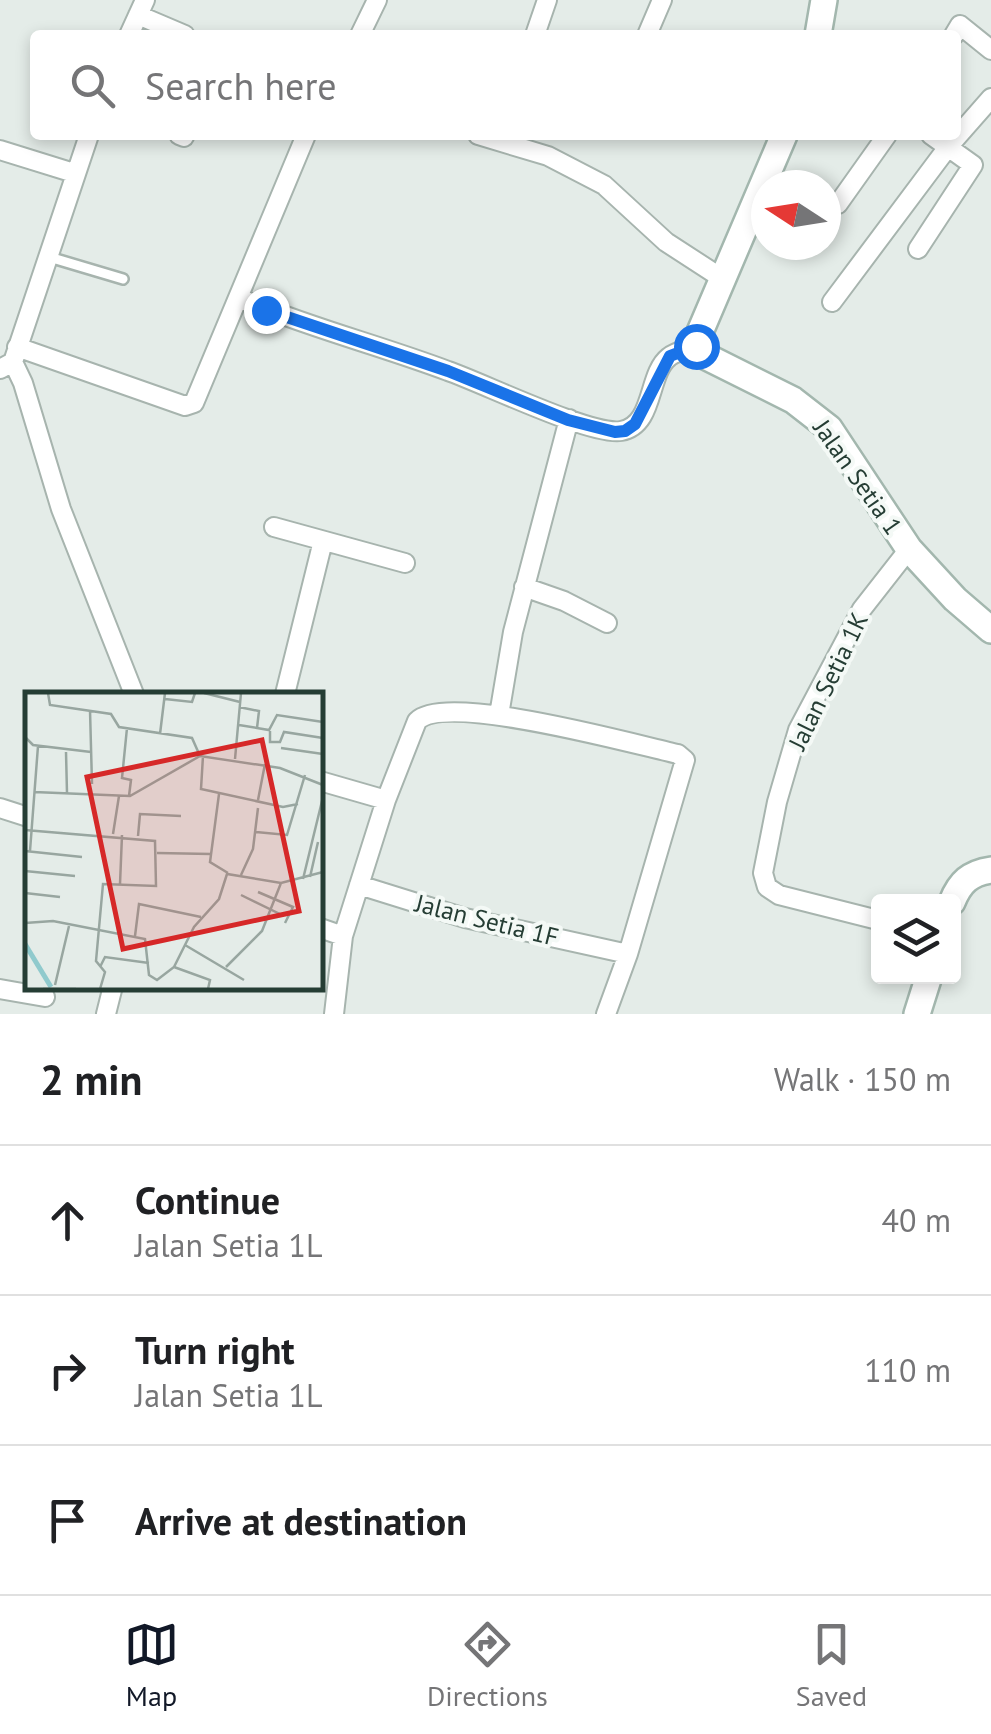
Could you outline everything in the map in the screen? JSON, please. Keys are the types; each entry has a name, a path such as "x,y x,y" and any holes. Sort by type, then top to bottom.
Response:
{"street":[{"path":"362,30 377,0"},
{"path":"537,30 546,0"},
{"path":"649,30 662,0"},
{"path":"819,30 824,0"},
{"path":"142,8 177,30"},
{"path":"957,30 960,25 991,50"},
{"path":"961,133 991,98"},
{"path":"86,140 10,359 23,383 61,509 133,692"},
{"path":"10,359 185,406 199,398 304,140"},
{"path":"505,140 548,156 604,185 666,242 722,279"},
{"path":"239,298 448,371 568,420 625,431 635,424 650,400 662,364 670,356 697,346 782,140"},
{"path":"841,200 883,140"},
{"path":"918,249 982,165 938,140"},
{"path":"832,302 955,140"},
{"path":"0,150 74,173"},
{"name":"Jalan Setia 1","path":"697,346 704,358 794,400 829,428 910,550 955,600 991,630"},
{"path":"499,715 524,587 568,420"},
{"path":"274,527 406,564"},
{"path":"286,692 324,541"},
{"name":"Jalan Setia 1K","path":"871,918 779,896 767,887 763,873 777,802 798,730 862,609 910,550"},
{"path":"524,587 564,601 607,623"},
{"path":"334,1014 343,936 386,800 417,721 433,712 499,715 678,754 685,760 686,768 606,1014"},
{"path":"322,781 386,800"},
{"path":"0,808 25,816"},
{"path":"956,894 972,874 991,870"},
{"name":"Jalan Setia 1F","path":"359,885 465,918 628,954"},
{"path":"322,929 343,936"},
{"path":"917,1014 926,984"},
{"path":"0,989 45,997"},
{"path":"106,1014 112,989"}],"lane":[{"path":"47,256 123,279"}],"route":[{"path":"266,310 448,371 568,420 615,432 635,424 650,400 662,364 670,356 696,346"}]}
